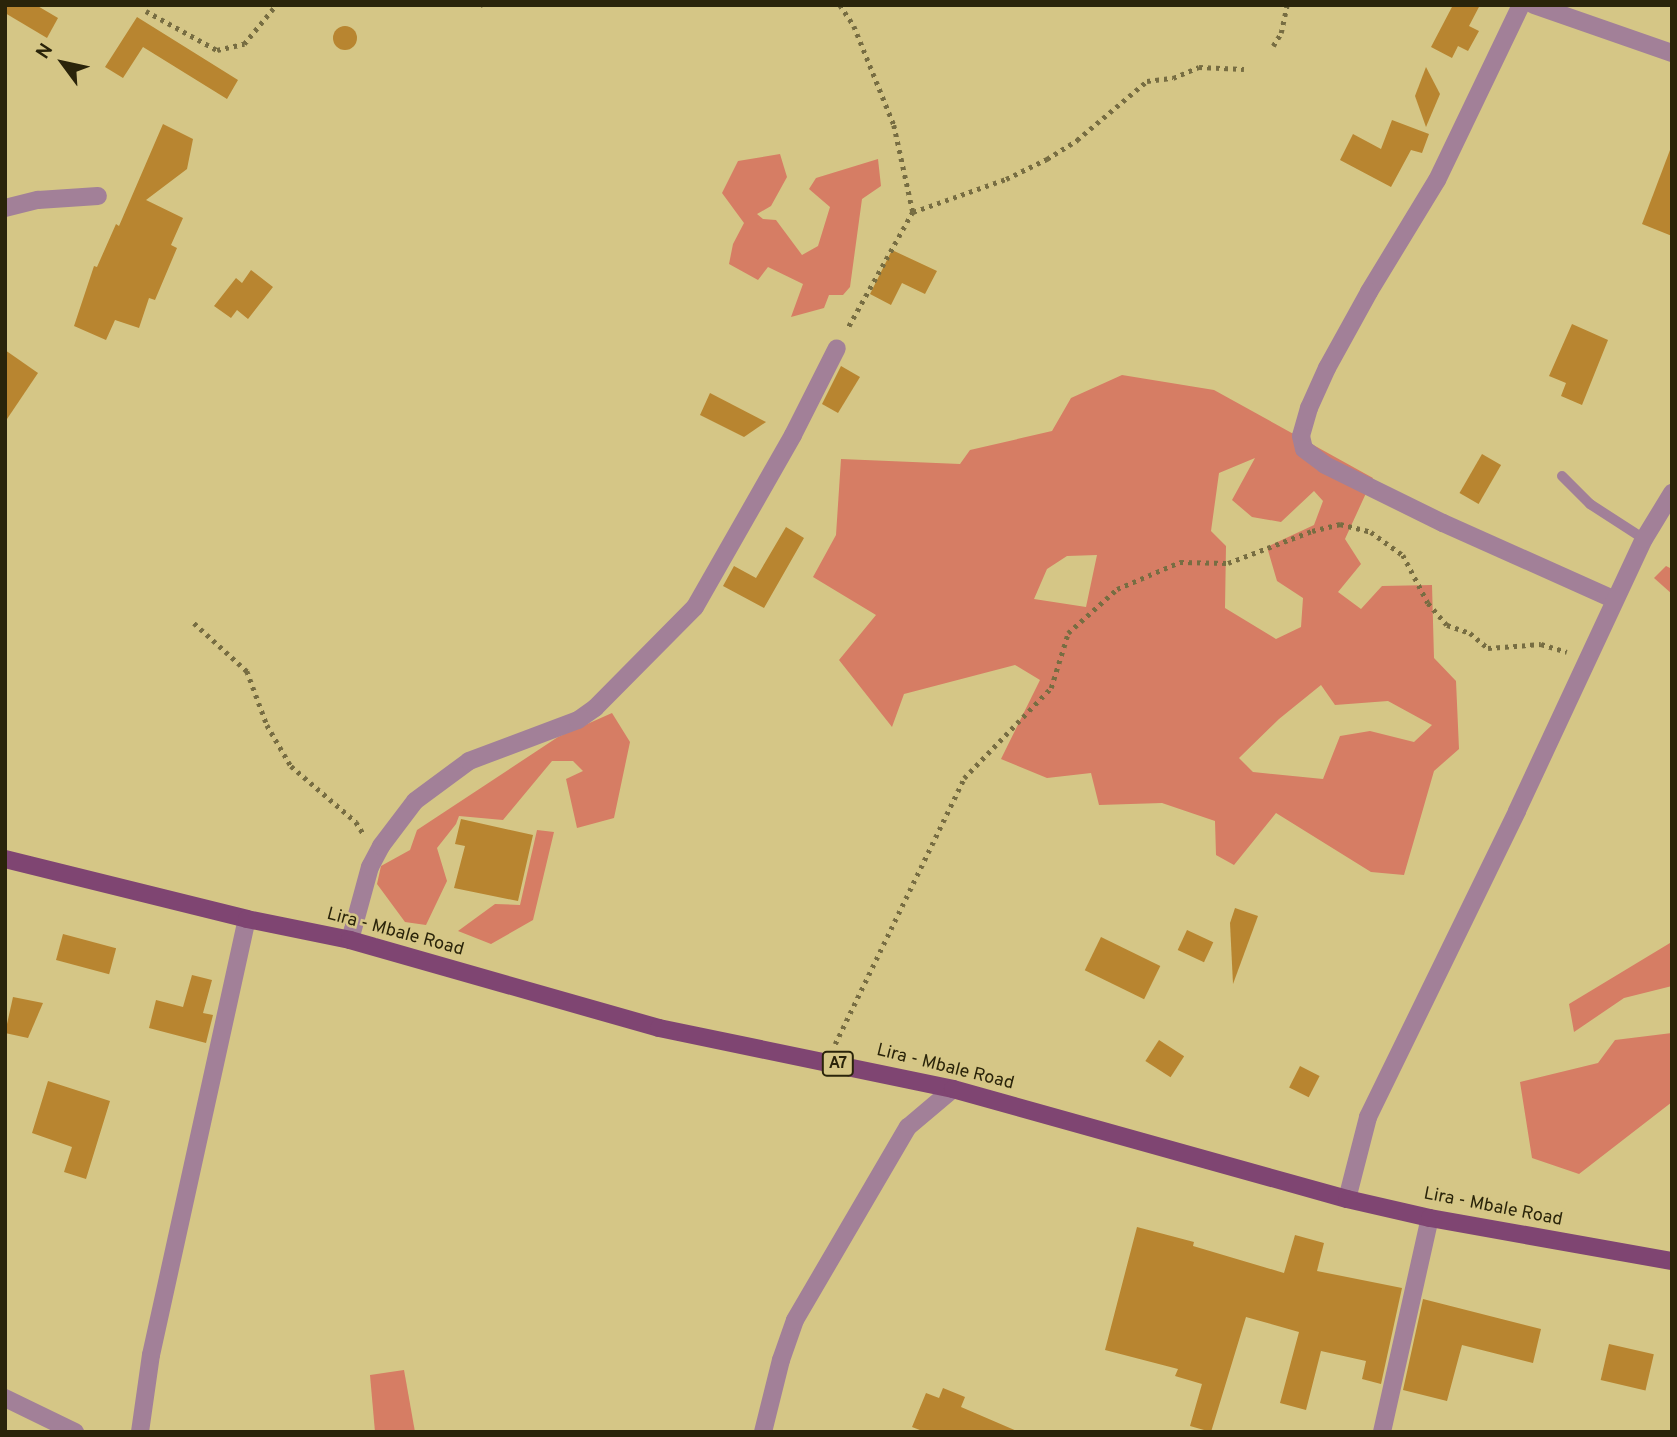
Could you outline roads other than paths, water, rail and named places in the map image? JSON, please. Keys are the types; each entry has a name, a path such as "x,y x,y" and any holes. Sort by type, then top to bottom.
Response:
{"main road":[{"name":"Lira - Mbale Road","path":"5,859 247,919 350,940 659,1028 953,1089 1347,1199 1430,1218 1672,1262"}],"street":[{"path":"1521,5 1437,180 1327,368 1301,428 1302,442 1304,449 1325,465 1443,523 1615,600"},
{"path":"1534,5 1672,53"},
{"path":"5,208 38,200 98,196"},
{"path":"350,940 370,867 381,846 415,801 444,777 492,751 578,720 594,708 695,607 779,460 837,348"},
{"path":"1347,1199 1368,1117 1517,811 1644,539 1672,493"},
{"path":"140,1432 151,1355 247,919"},
{"path":"762,1432 781,1360 795,1320 908,1127 953,1089"},
{"path":"1382,1432 1430,1218"},
{"path":"5,1398 75,1432"}],"lane":[{"path":"1562,476 1590,504 1644,539"}]}
